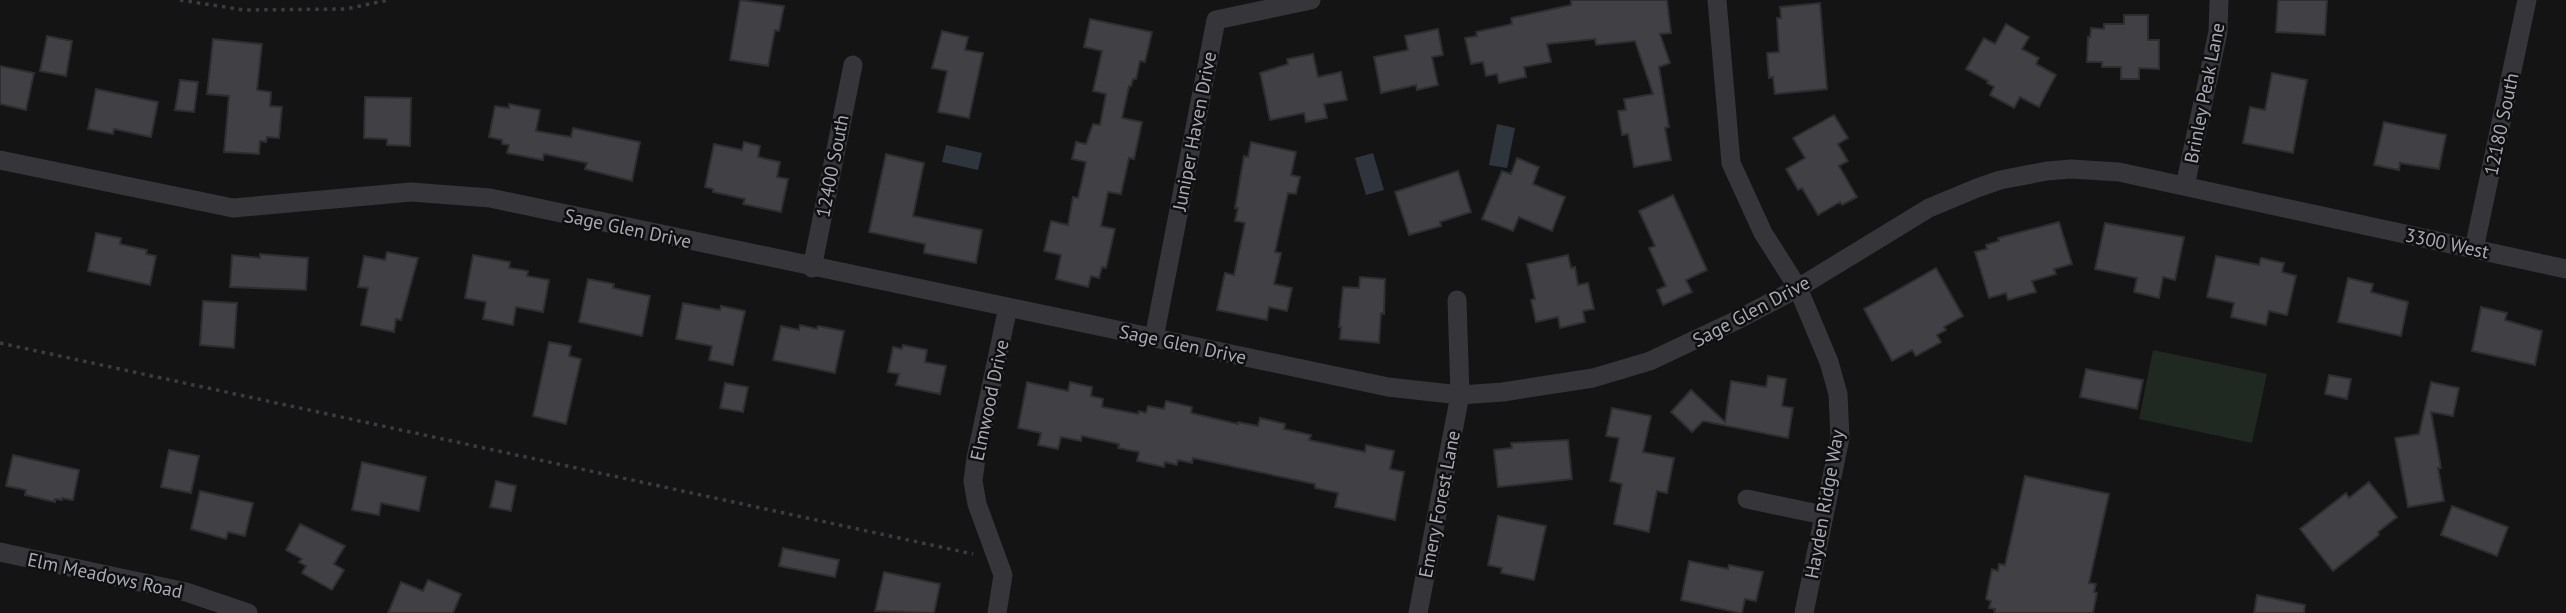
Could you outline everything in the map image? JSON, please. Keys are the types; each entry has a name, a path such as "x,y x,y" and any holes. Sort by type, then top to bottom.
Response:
{"street":[{"name":"Juniper Haven Drive","path":"1154,338 1216,20 1311,0"},
{"name":"Hayden Ridge Way","path":"1717,0 1731,163 1763,233 1798,288 1829,362 1838,394 1840,438 1804,613"},
{"name":"Brinley Peak Lane","path":"2185,186 2217,40 2219,0"},
{"name":"12180 South","path":"2474,249 2527,0"},
{"name":"12400 South","path":"812,268 853,65"},
{"name":"Sage Glen Drive","path":"0,160 233,208 411,192 490,198 812,268 1388,387 1460,395 1503,392 1593,378 1650,361 1738,320 1798,288 1929,208 2000,180 2047,171 2094,170 2185,186 2328,218"},
{"name":"3300 West","path":"2328,218 2566,269"},
{"name":"Emery Forest Lane","path":"1418,613 1460,395 1457,300"},
{"name":"Elmwood Drive","path":"997,613 1003,575 977,504 973,481 1008,307"},
{"path":"1747,499 1823,515"},
{"name":"Elm Meadows Road","path":"0,552 186,592 248,613"}],"path":[{"path":"180,0 244,10 346,9 388,0"},
{"path":"0,343 978,555"}],"shaded area":[{"path":"1497,124 1515,128 1507,168 1489,165"},
{"path":"946,145 982,153 978,170 942,162"},
{"path":"1373,153 1384,190 1366,195 1355,158"},
{"path":"2153,350 2267,374 2252,443 2139,419"}],"building":[{"path":"740,0 784,6 779,31 775,30 768,66 730,60"},
{"path":"1571,0 1667,0 1671,33 1660,34 1670,63 1659,67 1669,127 1665,128 1671,160 1634,167 1628,134 1622,135 1618,111 1626,110 1624,99 1653,94 1635,41 1596,45 1595,39 1547,44 1551,62 1524,67 1526,77 1499,83 1497,74 1486,76 1483,62 1471,64 1465,38 1477,36 1476,32 1512,24 1511,18 1571,5"},
{"path":"2278,0 2327,0 2325,35 2276,32"},
{"path":"1820,3 1827,89 1775,94 1773,77 1769,78 1767,53 1779,52 1777,18 1781,18 1780,7"},
{"path":"2124,15 2148,15 2148,40 2159,40 2159,69 2139,68 2139,79 2121,79 2121,67 2102,67 2102,62 2087,62 2091,28 2104,29 2104,24 2124,24"},
{"path":"1090,19 1152,32 1145,62 1140,61 1136,79 1133,79 1129,86 1122,118 1142,122 1134,159 1129,158 1121,194 1108,192 1101,226 1115,229 1106,268 1102,267 1099,278 1091,276 1088,287 1056,279 1061,255 1044,251 1051,221 1068,225 1073,197 1078,198 1086,162 1072,159 1076,142 1086,144 1093,124 1100,125 1106,94 1093,91 1102,51 1084,47"},
{"path":"2006,24 2029,37 2022,49 2039,58 2036,64 2056,75 2039,107 2020,97 2014,108 1990,95 1994,87 1966,69 1984,38 1995,44"},
{"path":"1438,29 1443,55 1432,57 1438,85 1417,90 1416,85 1381,93 1374,57 1408,50 1405,36"},
{"path":"942,31 968,37 965,50 983,53 969,118 938,112 947,71 932,68"},
{"path":"47,36 72,41 66,76 40,71"},
{"path":"213,39 262,44 257,90 271,92 270,106 282,107 279,138 267,137 266,142 260,141 259,154 224,152 229,96 207,94"},
{"path":"1313,54 1318,77 1341,72 1347,100 1324,104 1327,118 1306,122 1304,113 1270,120 1260,73 1288,64 1287,59"},
{"path":"0,66 34,73 26,110 0,104"},
{"path":"2272,73 2307,80 2293,153 2243,143 2250,107 2265,110"},
{"path":"180,80 198,82 194,112 175,110"},
{"path":"96,89 158,102 151,137 114,129 113,134 88,129"},
{"path":"365,97 411,98 410,146 387,145 387,139 364,138"},
{"path":"509,104 540,110 536,131 571,137 573,128 640,142 632,181 585,169 587,163 544,154 543,160 507,153 509,145 489,137 495,106 509,108"},
{"path":"1834,115 1848,138 1838,144 1848,161 1839,166 1857,197 1842,205 1840,202 1818,215 1802,188 1798,190 1786,169 1805,158 1793,138"},
{"path":"2384,122 2446,135 2439,169 2400,163 2399,170 2374,165"},
{"path":"744,142 760,146 758,157 780,162 777,177 788,179 781,212 743,204 745,199 713,192 713,189 705,187 714,144 742,150"},
{"path":"1251,142 1296,152 1291,175 1300,177 1296,194 1288,193 1275,252 1281,253 1274,284 1292,288 1287,311 1269,307 1267,320 1217,310 1225,273 1234,275 1245,223 1235,221 1238,208 1235,208 1244,156 1248,157"},
{"path":"886,154 924,163 913,216 982,230 976,263 924,253 925,244 869,232"},
{"path":"1517,158 1539,167 1533,184 1565,197 1552,231 1519,217 1513,231 1482,219 1502,171 1511,174"},
{"path":"1458,171 1471,212 1440,222 1441,226 1409,235 1395,192"},
{"path":"1673,195 1707,270 1686,280 1692,292 1663,305 1657,290 1666,286 1649,248 1655,246 1639,211"},
{"path":"2059,222 2072,264 2054,269 2056,274 2032,281 2036,292 2008,300 2006,293 1989,298 1975,252 1987,249 1986,245 1999,241 1998,238"},
{"path":"2105,223 2184,237 2175,280 2163,277 2159,298 2134,292 2137,278 2095,269"},
{"path":"96,233 121,238 120,244 147,250 146,254 156,256 150,285 88,271"},
{"path":"387,252 418,258 401,320 396,319 394,332 361,325 368,288 358,287 364,256 385,260"},
{"path":"260,254 308,258 306,290 230,287 232,255 260,258"},
{"path":"473,255 510,262 509,268 528,271 527,276 549,280 543,312 516,307 513,325 483,319 486,302 465,298"},
{"path":"1568,255 1571,268 1575,267 1578,285 1588,283 1594,309 1583,311 1585,322 1560,328 1558,317 1536,322 1531,300 1535,299 1527,264"},
{"path":"2216,256 2259,265 2261,258 2284,263 2282,272 2296,276 2287,315 2269,311 2266,325 2231,317 2234,303 2207,297"},
{"path":"1936,268 1963,316 1944,327 1946,330 1937,335 1941,342 1916,356 1912,350 1892,361 1864,309"},
{"path":"1360,277 1385,279 1384,314 1381,313 1379,343 1340,339 1343,287 1359,288"},
{"path":"2348,278 2373,284 2371,292 2408,302 2401,336 2338,322"},
{"path":"588,279 650,296 642,336 579,322"},
{"path":"203,301 237,303 234,348 200,345"},
{"path":"683,303 720,310 721,306 745,311 733,365 709,360 712,346 676,339"},
{"path":"2481,307 2507,313 2505,320 2542,331 2535,365 2472,351"},
{"path":"800,325 844,331 835,373 773,360 781,326 799,330"},
{"path":"549,342 571,346 569,356 581,359 566,424 533,416"},
{"path":"903,345 927,350 925,362 946,366 940,394 896,385 899,374 888,372 893,347 902,349"},
{"path":"2086,369 2143,380 2137,409 2080,397"},
{"path":"2329,375 2351,379 2347,399 2325,394"},
{"path":"1768,376 1786,379 1782,406 1793,408 1788,438 1703,421 1692,432 1671,412 1691,390 1725,422 1731,381 1766,387"},
{"path":"1027,382 1068,391 1070,382 1092,387 1091,396 1103,399 1102,407 1138,414 1139,411 1146,413 1148,406 1164,409 1166,401 1192,407 1191,413 1238,424 1258,426 1260,418 1285,424 1284,429 1311,435 1309,440 1365,452 1366,445 1394,451 1390,469 1404,472 1395,520 1335,507 1338,493 1315,488 1315,484 1193,458 1192,463 1178,460 1177,465 1165,462 1164,467 1137,461 1139,452 1118,448 1119,444 1082,436 1081,441 1061,437 1058,449 1038,445 1041,433 1018,428"},
{"path":"2431,382 2459,388 2453,416 2431,412 2444,501 2408,507 2395,438 2419,434"},
{"path":"725,383 748,387 743,412 720,408"},
{"path":"1612,408 1651,416 1643,452 1674,458 1667,493 1657,491 1649,532 1614,524 1622,484 1610,481 1619,438 1606,436"},
{"path":"1568,440 1572,479 1498,487 1494,450 1512,448 1511,443"},
{"path":"169,450 199,456 191,493 161,487"},
{"path":"13,455 79,470 73,500 62,498 55,499 55,502 25,495 26,490 6,486"},
{"path":"362,462 426,477 419,511 381,503 379,515 352,510"},
{"path":"2025,476 2109,494 2089,583 2096,584 2093,613 1994,613 1995,609 1989,608 1991,601 1986,599 1992,569 1998,571 1999,564 2005,565"},
{"path":"496,481 516,486 511,511 490,507"},
{"path":"2369,482 2397,517 2378,532 2379,535 2333,571 2300,529 2346,493 2349,498"},
{"path":"200,491 253,503 245,536 228,532 226,539 191,529"},
{"path":"2452,506 2508,527 2497,556 2441,535"},
{"path":"1498,516 1546,526 1534,580 1501,573 1502,568 1488,565"},
{"path":"300,524 345,546 334,564 344,570 332,590 302,573 306,566 299,562 302,559 286,550"},
{"path":"783,548 839,560 835,577 779,566"},
{"path":"1689,561 1728,569 1729,565 1763,572 1756,601 1745,599 1742,613 1739,613 1681,600"},
{"path":"884,572 940,584 934,613 875,611"},
{"path":"428,580 461,594 453,613 388,613 401,582 423,591"},
{"path":"2257,595 2305,605 2304,613 2254,613"}]}
